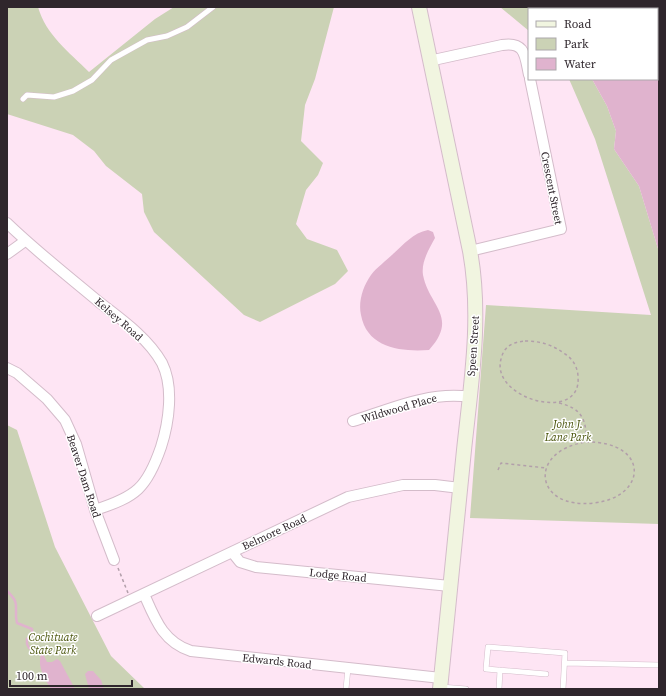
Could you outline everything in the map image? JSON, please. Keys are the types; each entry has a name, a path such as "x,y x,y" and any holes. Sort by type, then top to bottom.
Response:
{"street":[{"name":"Speen Street","path":"419,7 429,61 470,251 475,283 476,307 470,397 440,684"},
{"path":"429,61 510,44 518,45 522,48 528,71"},
{"name":"Crescent Street","path":"470,251 561,229 530,80"},
{"name":"Kelsey Road","path":"7,223 25,241 132,328 162,364 169,396 167,420 153,470 135,492 122,501 95,510"},
{"path":"7,254 25,241"},
{"name":"Beaver Dam Road","path":"7,368 17,373 47,399 65,420 76,444 95,510 113,558"},
{"name":"Wildwood Place","path":"353,421 429,398 453,395 470,397"},
{"name":"Belmore Road","path":"96,616 356,494 403,485 435,485 460,488"},
{"name":"Lodge Road","path":"232,552 240,562 256,568 450,586"},
{"name":"Edwards Road","path":"144,594 160,628 170,640 184,649 199,653 348,668 440,684"}],"lane":[{"path":"23,99 27,95 54,97 73,91 92,80 111,60 147,40 167,36 186,27 213,7"},
{"path":"546,674 486,669 488,647 565,653 564,689"},
{"path":"564,663 659,665"},
{"path":"346,689 348,668"},
{"path":"499,689 500,670"},
{"path":"440,684 466,689"}],"path":[{"path":"559,403 572,396 578,389 578,372 568,356 549,344 538,341 515,342 507,346 502,353 499,364 500,373 504,381 510,387 527,397 549,404 559,403 569,405 584,420 586,442"},
{"path":"586,442 612,444 624,451 630,456 635,469 634,477 629,486 621,494 608,500 595,503 567,502 549,490 545,483 546,468 549,462 564,449 575,444 586,442"},
{"path":"498,470 501,463 546,468"},
{"path":"113,558 131,600"}],"green space":[{"path":"7,7 38,7 52,35 89,72 155,19 174,7 334,7 315,79 305,105 301,141 323,163 318,175 306,190 296,224 307,239 337,250 348,271 335,284 260,322 244,315 154,232 144,212 142,194 106,166 94,151 73,135 7,114"},
{"path":"500,7 549,7 550,8 528,8 528,30"},
{"name":"John J. Lane Park","path":"569,80 593,80 607,106 616,131 614,149 639,186 659,252 659,524 470,518 486,305 651,315 595,139"},
{"name":"Cochituate State Park","path":"7,425 17,430 55,547 111,656 145,689 7,689"}],"water":[{"path":"549,7 659,7 659,252 639,186 614,149 616,131 607,106 593,80 658,80 658,8"},
{"path":"428,230 433,232 435,238 424,260 423,275 426,286 440,312 442,329 438,339 429,350 407,350 387,346 370,335 364,326 360,305 364,289 371,275 409,239 423,231"},
{"path":"41,655 44,656 47,662 52,662 57,659 60,661 75,689 51,689 41,668"},
{"path":"88,671 93,671 101,680 104,689 89,689 85,674"}],"waterway":[{"path":"7,591 16,603 17,623 32,629 32,635 27,639 29,648 37,650 43,657"}]}
